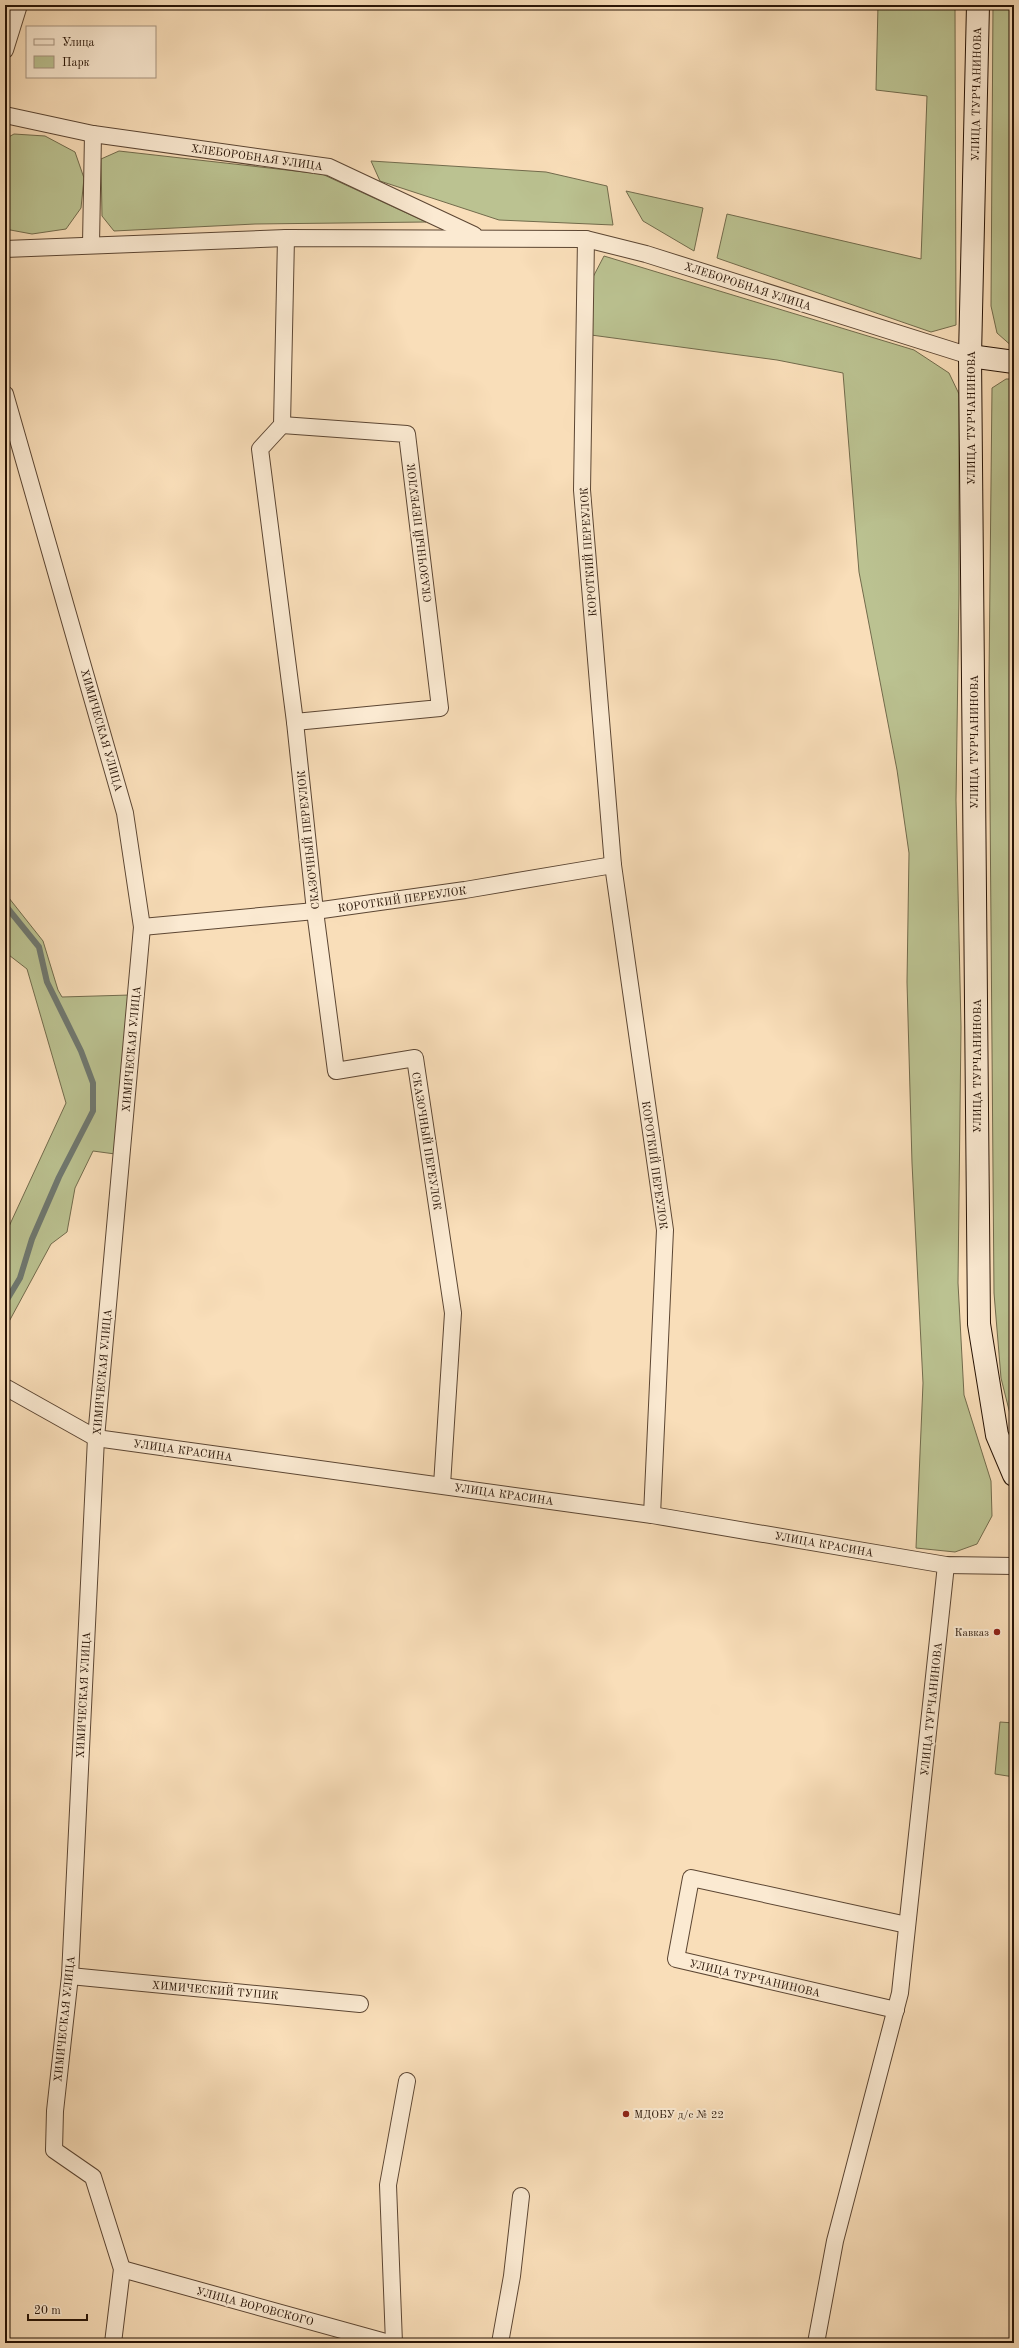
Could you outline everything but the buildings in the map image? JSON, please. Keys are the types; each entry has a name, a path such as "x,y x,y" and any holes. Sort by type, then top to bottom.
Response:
{"street":[{"path":"5,50 19,5"},
{"name":"УЛИЦА ТУРЧАНИНОВА","path":"978,5 970,356 979,1324 997,1436 1014,1474"},
{"name":"ХЛЕБОРОБНАЯ УЛИЦА","path":"5,115 93,134 329,167 478,237"},
{"path":"91,244 93,134"},
{"name":"ХЛЕБОРОБНАЯ УЛИЦА","path":"5,249 91,244 286,238 478,237 586,239 646,254 970,356 1014,362"},
{"path":"282,425 286,238"},
{"name":"КОРОТКИЙ ПЕРЕУЛОК","path":"586,239 582,490 613,864 665,1230 652,1515"},
{"name":"ХИМИЧЕСКАЯ УЛИЦА","path":"5,394 126,813 142,928 96,1438 70,1976 55,2111 54,2150 93,2178 122,2269 113,2343"},
{"name":"СКАЗОЧНЫЙ ПЕРЕУЛОК","path":"295,722 440,708 407,434 282,425 260,449 295,722 315,911 336,1071 415,1058 453,1313 442,1485"},
{"name":"КОРОТКИЙ ПЕРЕУЛОК","path":"142,928 315,911 465,890 613,864"},
{"name":"УЛИЦА КРАСИНА","path":"5,1387 96,1438 652,1515 946,1565 1014,1566"},
{"name":"УЛИЦА ТУРЧАНИНОВА","path":"816,2343 835,2241 900,1993 946,1565"},
{"name":"УЛИЦА ТУРЧАНИНОВА","path":"896,2010 676,1959 691,1878 907,1925"},
{"name":"ХИМИЧЕСКИЙ ТУПИК","path":"70,1976 360,2004"},
{"name":"УЛИЦА ВОРОВСКОГО","path":"122,2269 388,2343 388,2185 407,2081"},
{"path":"500,2343 512,2276 521,2196"}],"green space":[{"path":"878,5 955,5 956,325 931,332 717,258 727,214 921,259 927,96 876,90"},
{"path":"993,5 1014,5 1014,348 997,333 991,306"},
{"path":"14,134 45,136 75,152 84,178 81,208 66,229 32,234 5,229 5,139"},
{"path":"119,151 322,174 426,222 255,224 114,231 102,216 101,159"},
{"path":"371,161 546,172 607,186 613,225 499,220 380,181"},
{"path":"626,191 703,208 694,251 643,221"},
{"path":"604,256 914,350 949,373 959,394 959,593 956,800 961,1027 958,1283 964,1395 991,1481 992,1516 977,1544 955,1552 916,1548 923,1383 912,1163 907,982 909,853 897,770 859,572 843,373 777,360 591,335 592,279"},
{"path":"1006,379 1014,379 1014,1430 1001,1378 994,1293 989,678 992,388"},
{"path":"5,893 43,941 58,990 62,997 130,995 115,1154 93,1151 75,1188 67,1232 51,1244 5,1329 5,1235 66,1103 27,969 5,952"},
{"path":"1000,1722 1014,1723 1014,1777 995,1774"}],"waterway":[{"path":"5,905 39,947 47,982 81,1051 93,1083 93,1111 59,1177 32,1239 20,1278 5,1303"}],"place":[{"name":"Кавказ","path":"997,1632"},
{"name":"МДОБУ д/с № 22","path":"626,2114"}]}
